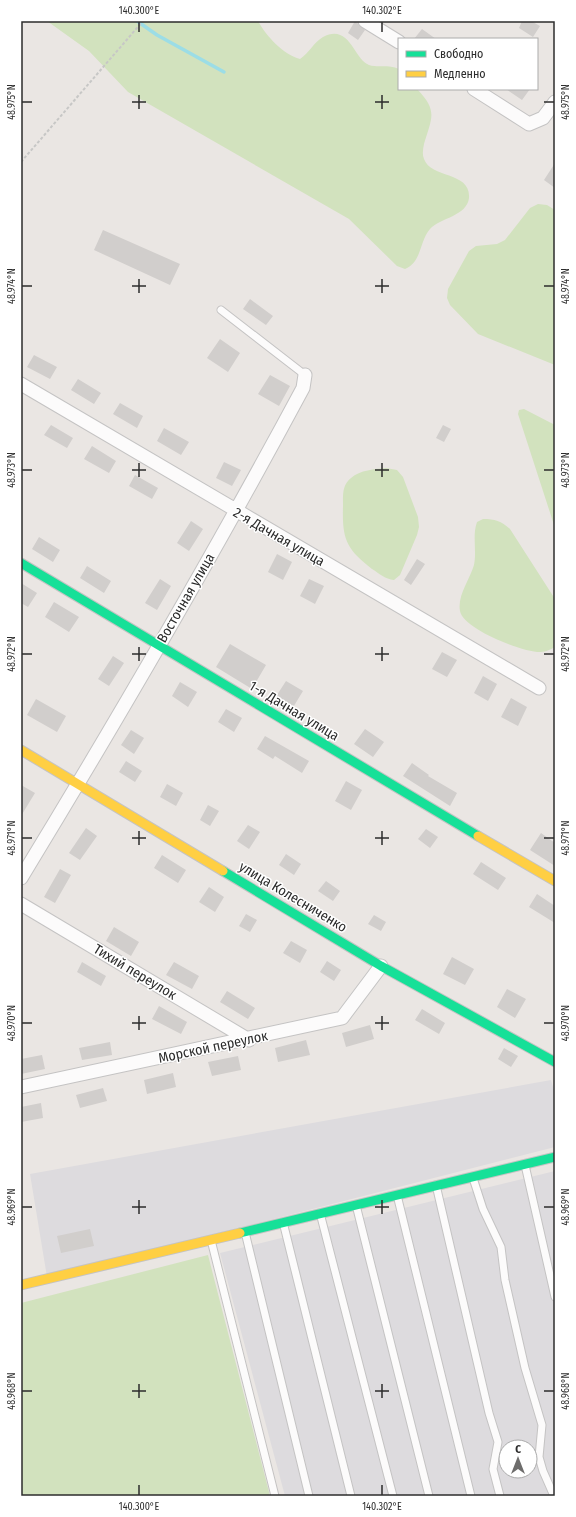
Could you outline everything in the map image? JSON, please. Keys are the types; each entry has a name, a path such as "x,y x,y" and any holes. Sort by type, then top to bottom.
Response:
{"street":[{"path":"366,21 398,41"},
{"path":"476,90 529,124 543,118 555,102"},
{"name":"Восточная улица","path":"21,878 79,784 236,512 303,388 305,375"},
{"name":"2-я Дачная улица","path":"21,384 236,512 539,688"},
{"name":"1-я Дачная улица","path":"21,563 158,646 555,881"},
{"name":"улица Колесниченко","path":"21,750 381,966 555,1062"},
{"name":"Тихий переулок","path":"21,904 249,1040"},
{"name":"Морской переулок","path":"21,1087 249,1040 342,1018 381,966"},
{"path":"21,1285 555,1157"}],"lane":[{"path":"220,310 305,375"},
{"path":"524,1164 555,1297"},
{"path":"473,1177 483,1209 501,1247 505,1280 525,1368 542,1425 539,1457 543,1471 554,1496"},
{"path":"436,1186 489,1413 498,1442 493,1469 500,1496"},
{"path":"397,1195 471,1496"},
{"path":"356,1205 429,1496"},
{"path":"320,1213 393,1496"},
{"path":"283,1222 351,1496"},
{"path":"245,1231 309,1496"},
{"path":"210,1240 275,1496"}],"path":[{"path":"21,162 143,21"}],"shaded area":[{"path":"551,1080 555,1094 555,1147 47,1277 30,1174"},
{"path":"555,1171 555,1496 285,1496 220,1253"}],"green space":[{"path":"47,21 258,21 276,44 294,57 300,59 323,37 332,34 339,35 345,38 359,57 369,65 398,69 398,90 418,90 424,97 431,109 431,121 423,148 424,159 434,170 464,183 468,189 469,198 467,204 458,213 434,225 430,229 426,234 415,262 411,266 405,269 397,266 349,219 128,92 89,51"},
{"path":"538,204 547,205 555,210 555,365 478,334 450,305 447,298 448,289 469,251 476,246 497,244 505,240 530,208"},
{"path":"524,409 555,425 555,528 518,414 519,410"},
{"path":"386,468 397,470 403,477 418,517 419,527 400,575 394,580 388,579 372,569 356,555 347,542 343,527 343,494 348,481 355,475 363,472 372,469"},
{"path":"483,519 498,521 510,529 555,599 555,647 547,651 533,651 522,649 495,639 472,625 464,618 460,611 460,599 474,565 475,533 477,522"},
{"path":"208,1255 270,1496 21,1496 21,1303"}],"building":[{"path":"355,21 365,30 358,40 348,33"},
{"path":"522,21 531,21 540,26 533,37 519,28"},
{"path":"422,29 435,38 415,38"},
{"path":"507,90 529,90 522,100"},
{"path":"555,163 555,188 544,180"},
{"path":"103,230 180,264 170,285 94,250"},
{"path":"250,299 273,316 266,325 243,309"},
{"path":"220,339 240,353 228,372 207,358"},
{"path":"34,355 57,367 50,379 27,367"},
{"path":"270,375 290,386 279,406 258,394"},
{"path":"78,379 101,393 94,404 71,390"},
{"path":"120,403 143,416 137,428 113,414"},
{"path":"51,425 73,438 67,448 44,435"},
{"path":"443,425 451,429 444,442 436,438"},
{"path":"164,428 189,442 181,455 157,441"},
{"path":"92,446 116,461 109,473 84,459"},
{"path":"224,462 241,470 232,486 216,478"},
{"path":"135,475 158,488 152,499 129,486"},
{"path":"191,521 203,529 189,551 177,543"},
{"path":"39,537 60,550 53,562 32,549"},
{"path":"277,554 292,562 283,580 268,572"},
{"path":"417,559 425,564 411,585 404,580"},
{"path":"87,566 111,581 104,593 80,578"},
{"path":"160,579 171,586 157,610 145,603"},
{"path":"309,579 324,586 315,604 300,596"},
{"path":"21,583 37,593 28,607 21,603"},
{"path":"54,602 79,617 69,632 45,617"},
{"path":"230,644 266,665 252,689 216,667"},
{"path":"442,652 457,660 447,677 432,669"},
{"path":"113,656 124,663 109,686 98,679"},
{"path":"483,676 497,684 488,701 474,693"},
{"path":"286,681 303,691 292,709 275,698"},
{"path":"180,682 197,692 188,707 172,696"},
{"path":"511,698 527,707 518,726 501,717"},
{"path":"36,699 66,716 57,732 27,715"},
{"path":"226,709 242,718 234,732 218,722"},
{"path":"365,729 384,742 373,757 354,744"},
{"path":"131,730 144,738 134,754 121,745"},
{"path":"265,736 309,761 302,773 275,756 273,759 257,749"},
{"path":"126,761 142,771 135,782 119,772"},
{"path":"412,763 429,775 428,776 457,793 450,806 403,776"},
{"path":"346,781 362,790 351,810 335,801"},
{"path":"167,784 183,793 176,806 160,797"},
{"path":"21,785 35,793 21,816"},
{"path":"208,805 219,811 210,826 200,820"},
{"path":"248,825 260,832 249,849 237,841"},
{"path":"86,828 97,836 80,860 69,853"},
{"path":"426,829 438,837 430,848 418,839"},
{"path":"541,833 555,843 555,866 530,850"},
{"path":"286,854 301,864 294,875 279,865"},
{"path":"162,855 186,870 178,883 154,868"},
{"path":"481,862 506,878 498,890 473,874"},
{"path":"60,869 71,875 55,903 44,897"},
{"path":"326,881 340,891 333,901 318,891"},
{"path":"209,887 224,897 215,912 199,902"},
{"path":"537,894 555,906 555,923 529,907"},
{"path":"246,914 257,920 250,932 239,926"},
{"path":"374,915 386,922 381,931 368,924"},
{"path":"114,927 139,942 131,956 106,941"},
{"path":"291,941 307,950 300,963 283,953"},
{"path":"452,957 474,969 465,985 443,974"},
{"path":"327,961 341,970 334,981 320,972"},
{"path":"82,962 106,976 101,986 77,972"},
{"path":"174,962 199,976 192,989 166,975"},
{"path":"507,989 526,999 515,1018 497,1007"},
{"path":"227,991 255,1008 248,1019 220,1002"},
{"path":"159,1006 187,1022 181,1034 152,1019"},
{"path":"422,1009 445,1023 439,1034 415,1020"},
{"path":"370,1025 374,1039 346,1047 342,1033"},
{"path":"306,1040 310,1055 278,1062 275,1048"},
{"path":"110,1042 112,1055 82,1060 79,1048"},
{"path":"504,1048 518,1056 511,1067 498,1059"},
{"path":"42,1055 45,1069 21,1074 21,1059"},
{"path":"238,1056 241,1070 212,1076 208,1062"},
{"path":"173,1073 176,1087 147,1094 144,1080"},
{"path":"103,1088 107,1101 80,1108 76,1095"},
{"path":"41,1103 43,1118 21,1122 21,1107"},
{"path":"90,1229 94,1246 61,1253 57,1236"}],"waterway":[{"path":"137,21 157,35 224,72"}],"traffic: fast":[{"path":"21,563 478,836"},
{"path":"223,871 381,966 555,1062"},
{"path":"240,1233 555,1157"}],"traffic: slow":[{"path":"21,750 223,871"},
{"path":"478,836 555,881"},
{"path":"21,1285 240,1233"}]}
